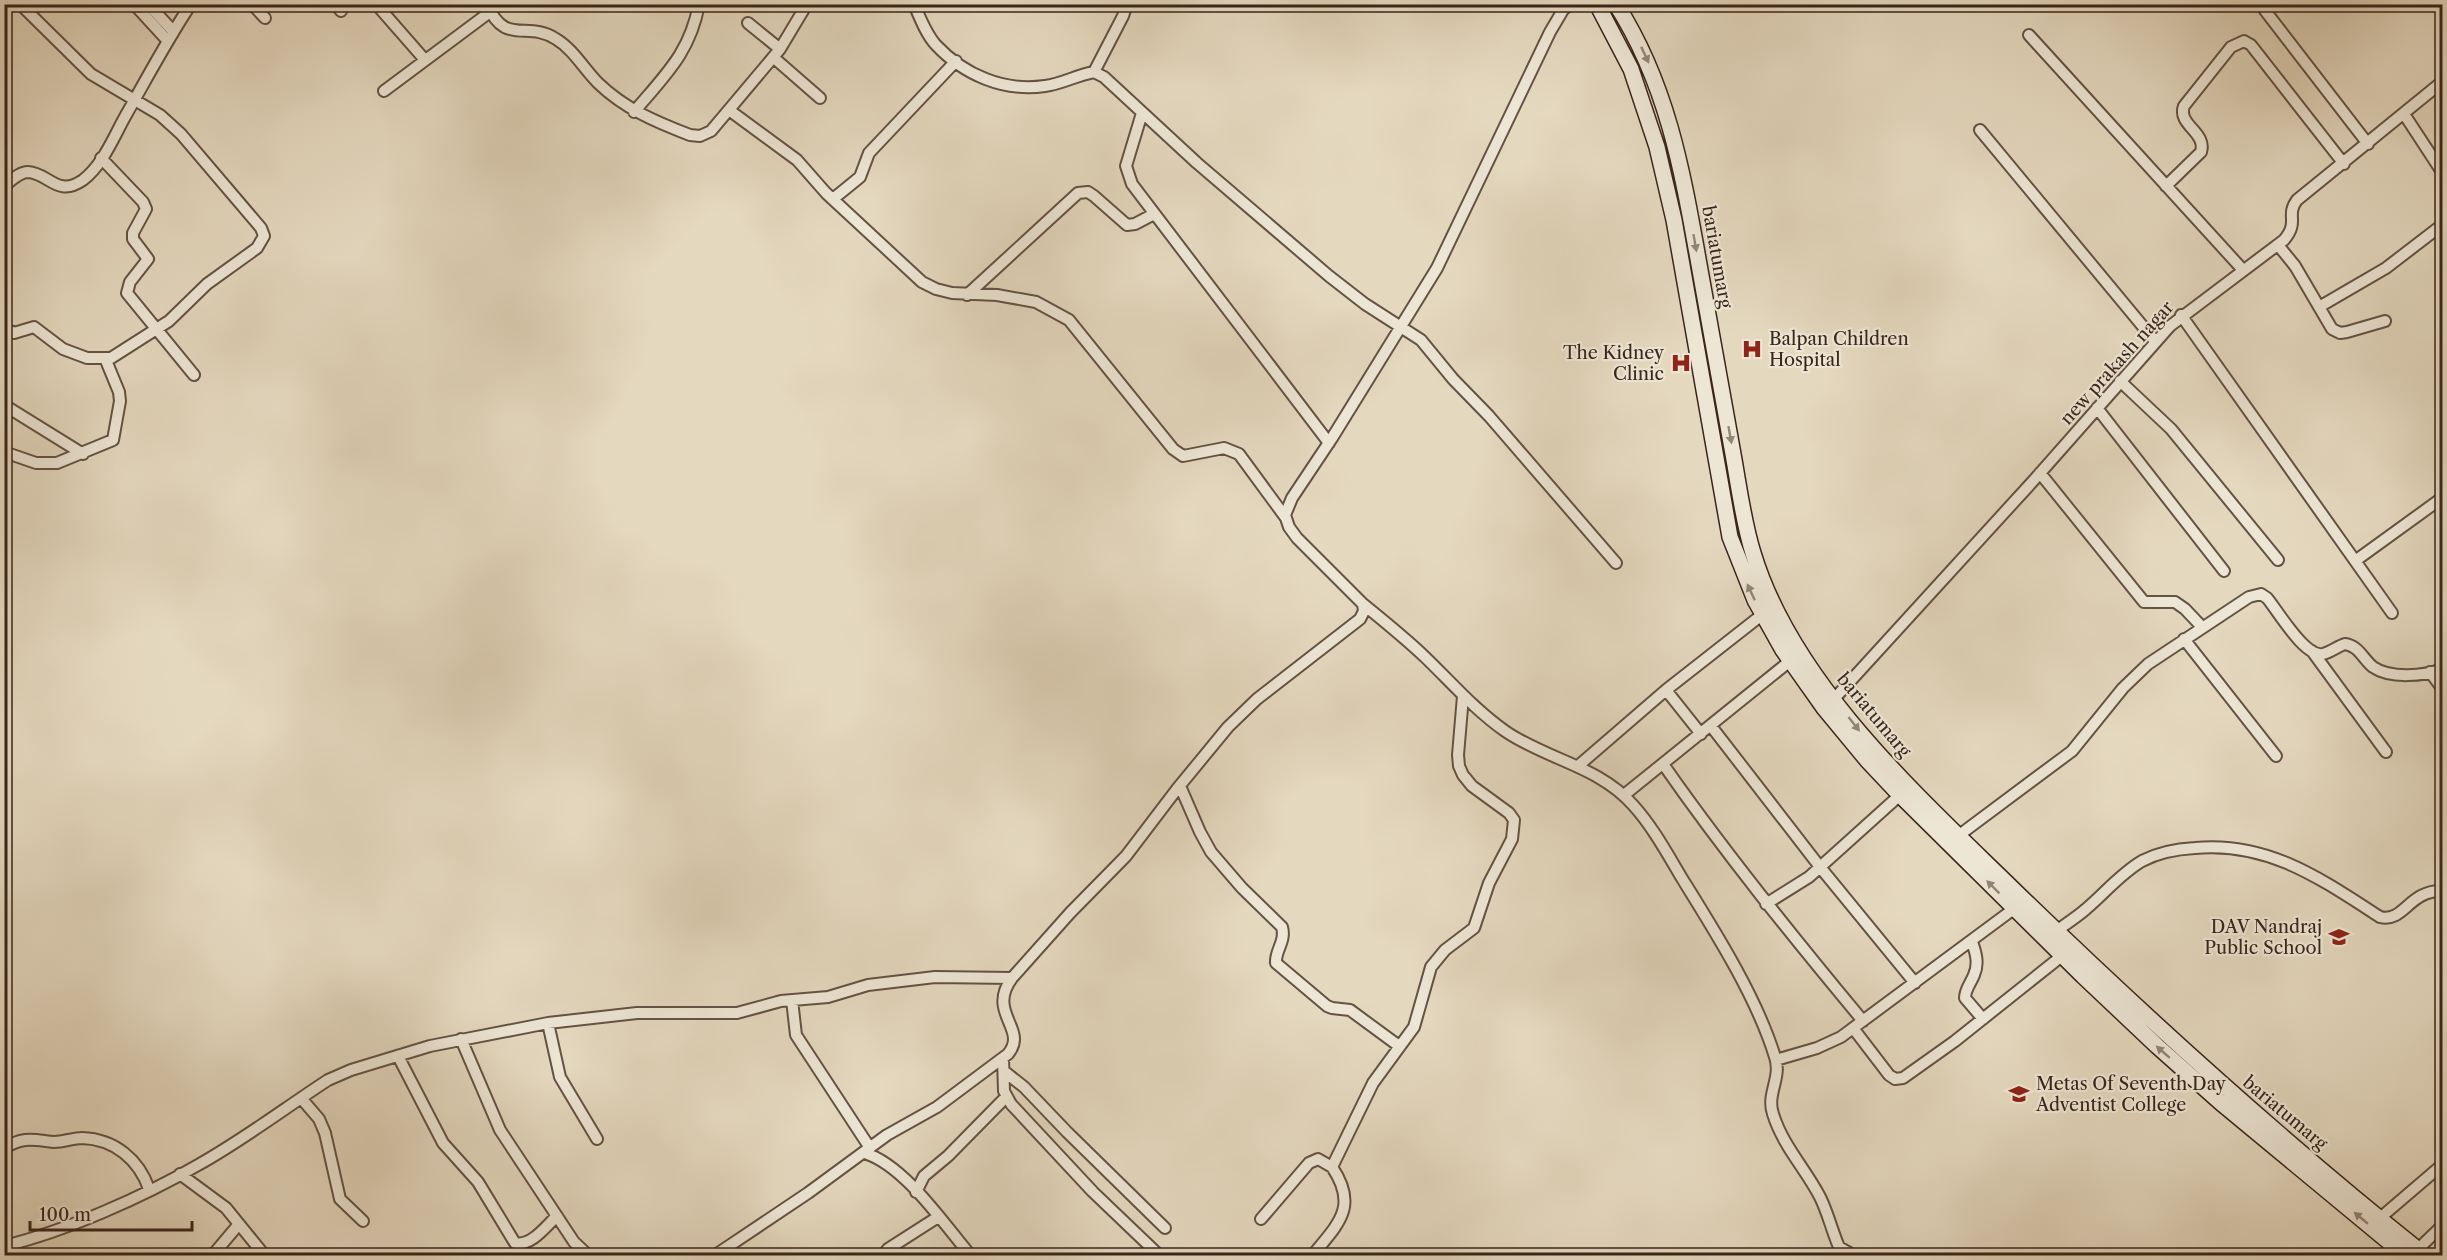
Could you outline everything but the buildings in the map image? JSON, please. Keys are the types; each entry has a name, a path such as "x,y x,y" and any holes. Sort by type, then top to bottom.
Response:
{"main road":[{"name":"bariatumarg","path":"1597,4 1631,69 1657,147 1674,220 1730,537 1745,578 1790,661 1850,740 1900,795 1954,839 2056,931 2230,1093 2380,1218 2417,1253"},
{"name":"bariatumarg","path":"1616,4 1644,52 1674,138 1753,554 1778,619 1834,699 1878,753 2015,908 2063,956 2157,1047 2212,1095 2417,1253"}],"street":[{"path":"4,328 14,333 34,327 63,349 87,358 105,358 120,353 157,330 207,284 257,248 264,236 261,228 181,134 160,115 91,74 20,4"},
{"path":"134,4 170,35"},
{"path":"148,4 170,35"},
{"path":"4,186 19,175 28,172 62,186 73,185 84,179 101,158 170,35 190,4"},
{"path":"252,4 265,18"},
{"path":"376,4 425,60"},
{"path":"634,112 681,55 691,38 699,4"},
{"path":"384,90 425,60 488,8 496,21 506,29 543,33 556,39 609,93 634,112 690,135 700,136 711,131 776,53 807,4"},
{"path":"914,4 927,33 936,45 989,82 1004,86 1045,86 1094,72 1104,77 1313,263 1365,304 1421,340 1616,563"},
{"path":"1094,72 1127,4"},
{"path":"1286,518 1292,498 1329,443 1437,268 1550,32 1563,10 1570,4"},
{"path":"2260,4 2368,144"},
{"path":"748,23 820,98"},
{"path":"2029,34 2243,270"},
{"path":"2166,186 2201,152 2203,145 2201,139 2184,118 2182,112 2184,106 2231,47 2244,42 2251,45 2344,164"},
{"path":"833,199 860,177 869,153 957,61"},
{"name":"new prakash nagar","path":"1834,699 2040,473 2155,341 2181,315 2278,245 2292,231 2292,207 2297,200 2442,82"},
{"path":"729,110 797,160 833,199 922,282 936,289 967,295 997,295 1036,302 1069,320 1173,449 1183,456 1195,456 1224,448 1239,454 1286,518 1297,538 1363,604 1393,627 1463,696 1507,732 1578,766 1624,795 1647,822 1713,929 1741,980 1776,1060 1778,1072 1770,1099 1773,1114 1788,1150 1819,1195 1839,1247 1846,1254 1868,1256"},
{"path":"1142,112 1126,166 1132,184 1329,443"},
{"path":"2404,114 2442,172"},
{"path":"1980,130 2155,341"},
{"path":"101,158 143,202 146,209 133,233 134,239 148,259 130,282 127,293 194,375"},
{"path":"967,295 1078,194 1088,192 1127,225 1135,224 1154,214"},
{"path":"2319,307 2386,268 2442,225"},
{"path":"2278,245 2295,266 2327,323 2340,333 2385,321"},
{"path":"2181,315 2392,613"},
{"path":"4,452 48,464 64,462 113,440 114,426 120,410 119,392 105,358"},
{"path":"2120,381 2170,429 2278,560"},
{"path":"4,405 84,454"},
{"path":"2097,408 2224,571"},
{"path":"2040,473 2144,602 2175,603 2185,609 2202,627"},
{"path":"2355,561 2442,498"},
{"path":"1954,839 2072,751 2136,675 2202,627 2249,597 2261,594 2273,605 2299,640 2312,651 2386,752"},
{"path":"714,1256 902,1126 937,1107 1003,1058 1014,1047 1015,1039 1002,1007 1006,987 1012,978 1070,913 1126,856 1228,728 1257,699 1354,626 1364,610 1363,604"},
{"path":"1578,766 1666,690 1763,614"},
{"path":"2184,639 2276,756"},
{"path":"2312,651 2326,654 2337,646 2351,645 2376,669 2384,672 2412,674 2442,669"},
{"path":"1624,795 1790,661"},
{"path":"2430,672 2442,688"},
{"path":"1666,690 1701,734"},
{"path":"1332,1167 1372,1083 1418,1018 1431,967 1445,950 1474,928 1489,883 1507,851 1514,829 1514,820 1509,813 1472,786 1463,775 1459,765 1463,696"},
{"path":"1711,726 1820,867 1915,983"},
{"path":"1663,764 1712,834 1766,904 1863,1021"},
{"path":"1180,786 1211,852 1242,888 1281,927 1283,932 1281,947 1275,963 1327,1006 1350,1011 1399,1046"},
{"path":"1766,904 1820,867 1900,795"},
{"path":"2056,931 2085,911 2115,881 2141,862 2162,852 2178,849 2220,847 2249,849 2266,854 2319,877 2380,917 2387,919 2394,918 2417,897 2428,892 2442,891"},
{"path":"1776,1060 1829,1044 1972,942 2015,908"},
{"path":"1972,942 1977,954 1977,966 1965,992 1965,998 1983,1019"},
{"path":"1853,1028 1889,1075 1903,1078 2063,956"},
{"path":"4,1246 32,1239 79,1221 180,1174 207,1160 336,1076 461,1039 548,1023 638,1013 737,1013 792,1000 828,997 868,985 936,977 1012,978"},
{"path":"792,1000 796,1035 868,1150 886,1162 916,1192 971,1256"},
{"path":"548,1023 560,1077 597,1139"},
{"path":"461,1039 500,1130 574,1242 589,1256"},
{"path":"398,1056 443,1143 478,1182 515,1243 522,1245 528,1242 557,1216"},
{"path":"1003,1058 1006,1097 1062,1160 1160,1256"},
{"path":"1005,1072 1024,1088 1165,1228"},
{"path":"916,1192 924,1176 948,1156 1006,1097"},
{"path":"301,1098 319,1119 325,1133 340,1199 363,1221"},
{"path":"4,1148 21,1139 54,1142 83,1138 94,1140 130,1156 144,1174 149,1189"},
{"path":"1261,1220 1309,1163 1318,1159 1332,1167 1344,1188 1345,1211 1334,1230 1312,1256"},
{"path":"2380,1218 2442,1165"},
{"path":"180,1174 218,1201 265,1256"},
{"path":"882,1256 888,1249 938,1217"},
{"path":"212,1256 239,1224"},
{"path":"2417,1253 2442,1226"}],"place":[{"name":"Balpan Children Hospital","path":"1752,349"},
{"name":"The Kidney Clinic","path":"1681,363"},
{"name":"DAV Nandraj Public School","path":"2339,937"},
{"name":"Metas Of Seventh Day Adventist College","path":"2019,1094"}]}
